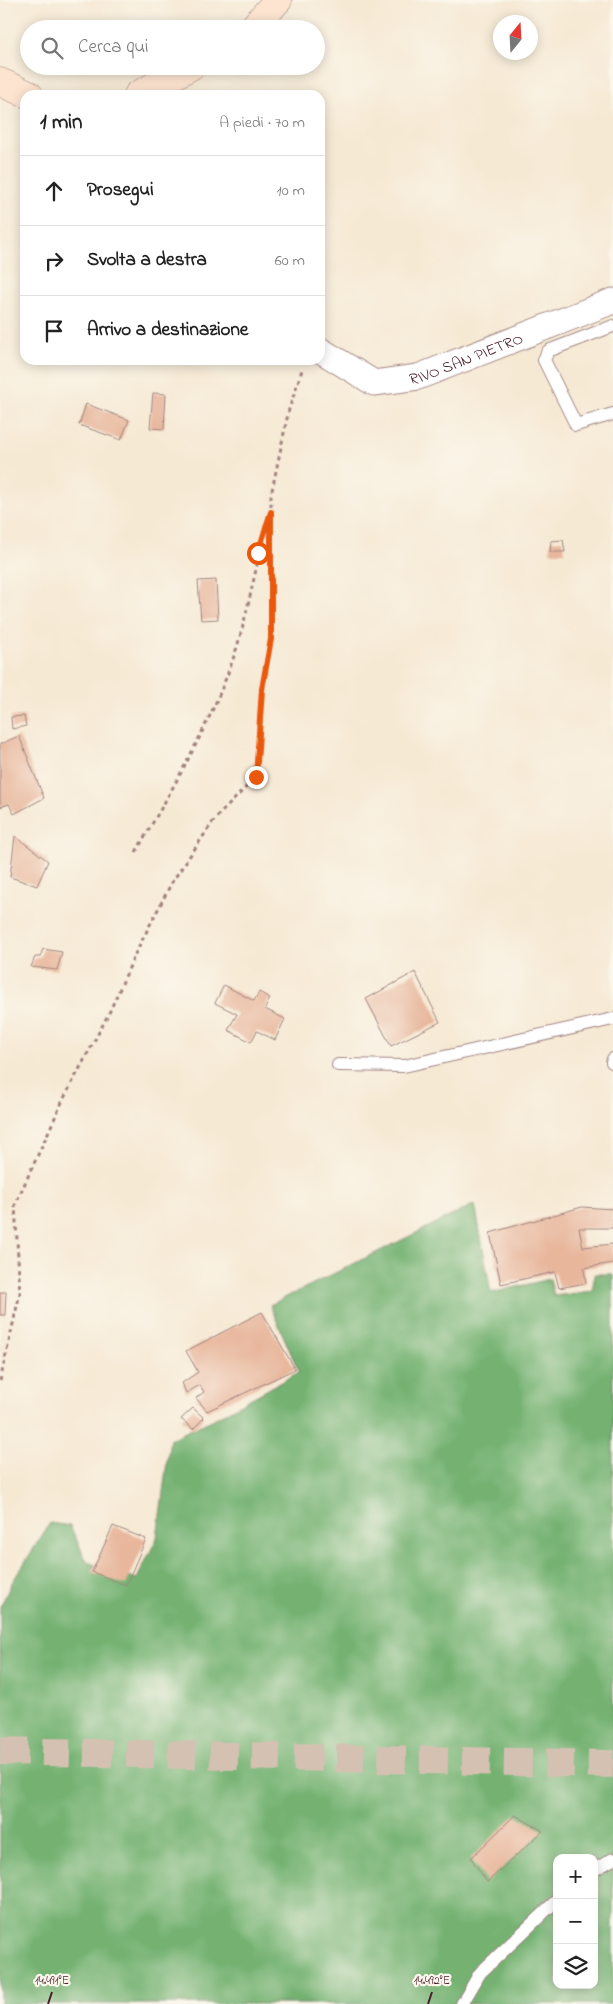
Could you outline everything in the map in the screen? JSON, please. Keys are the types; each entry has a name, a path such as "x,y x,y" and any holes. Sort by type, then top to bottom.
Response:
{"main road":[{"path":"260,20 278,0"},
{"path":"147,90 175,75"},
{"path":"0,82 20,91"}],"street":[{"name":"RIVO SAN PIETRO","path":"325,353 374,383 418,377 613,302"}],"lane":[{"path":"613,326 548,351 544,360 576,425 613,414"},
{"path":"338,1065 404,1066 613,1019"},
{"path":"598,1868 613,1859"},
{"path":"462,2004 480,1973 553,1904"}],"path":[{"path":"0,1381 20,1293 15,1205 63,1100 106,1021 136,952 172,882 215,819 256,777 262,689 271,639 271,495 289,409 302,368"},
{"path":"136,852 186,766 232,662 251,595 258,553 271,512"}],"green space":[{"path":"475,1204 491,1293 550,1279 554,1296 592,1291 595,1274 613,1274 613,2004 0,2004 0,1608 11,1584 50,1523 70,1526 87,1562 137,1579 157,1538 170,1439 212,1420 299,1372 270,1305"}],"building":[{"path":"153,393 166,394 164,429 150,428"},
{"path":"86,404 129,420 121,440 79,425"},
{"path":"563,540 565,552 550,552 551,541"},
{"path":"216,580 218,619 201,620 198,581"},
{"path":"24,716 26,726 12,729 11,717"},
{"path":"19,736 44,798 14,814 9,804 0,807 0,744"},
{"path":"15,836 48,861 37,886 10,877"},
{"path":"43,949 62,952 57,970 31,967 35,957 40,957"},
{"path":"415,972 440,1022 391,1046 366,999"},
{"path":"224,985 254,1001 259,992 270,998 265,1009 285,1019 275,1040 257,1031 251,1042 228,1030 237,1014 215,1003"},
{"path":"582,1207 613,1209 613,1228 579,1228 583,1247 613,1244 613,1263 584,1268 586,1283 559,1288 555,1272 501,1284 490,1233"},
{"path":"0,1292 6,1292 5,1315 0,1315"},
{"path":"262,1312 295,1369 207,1411 196,1398 204,1392 200,1385 186,1393 182,1383 198,1372 186,1351"},
{"path":"193,1408 204,1418 193,1429 181,1419"},
{"path":"113,1526 146,1539 126,1585 92,1572"},
{"path":"515,1815 543,1831 487,1882 471,1858"}],"tunnel":[{"path":"0,1751 613,1764"}],"route":[{"path":"256,777 262,689 271,639 271,512 258,553"}]}
